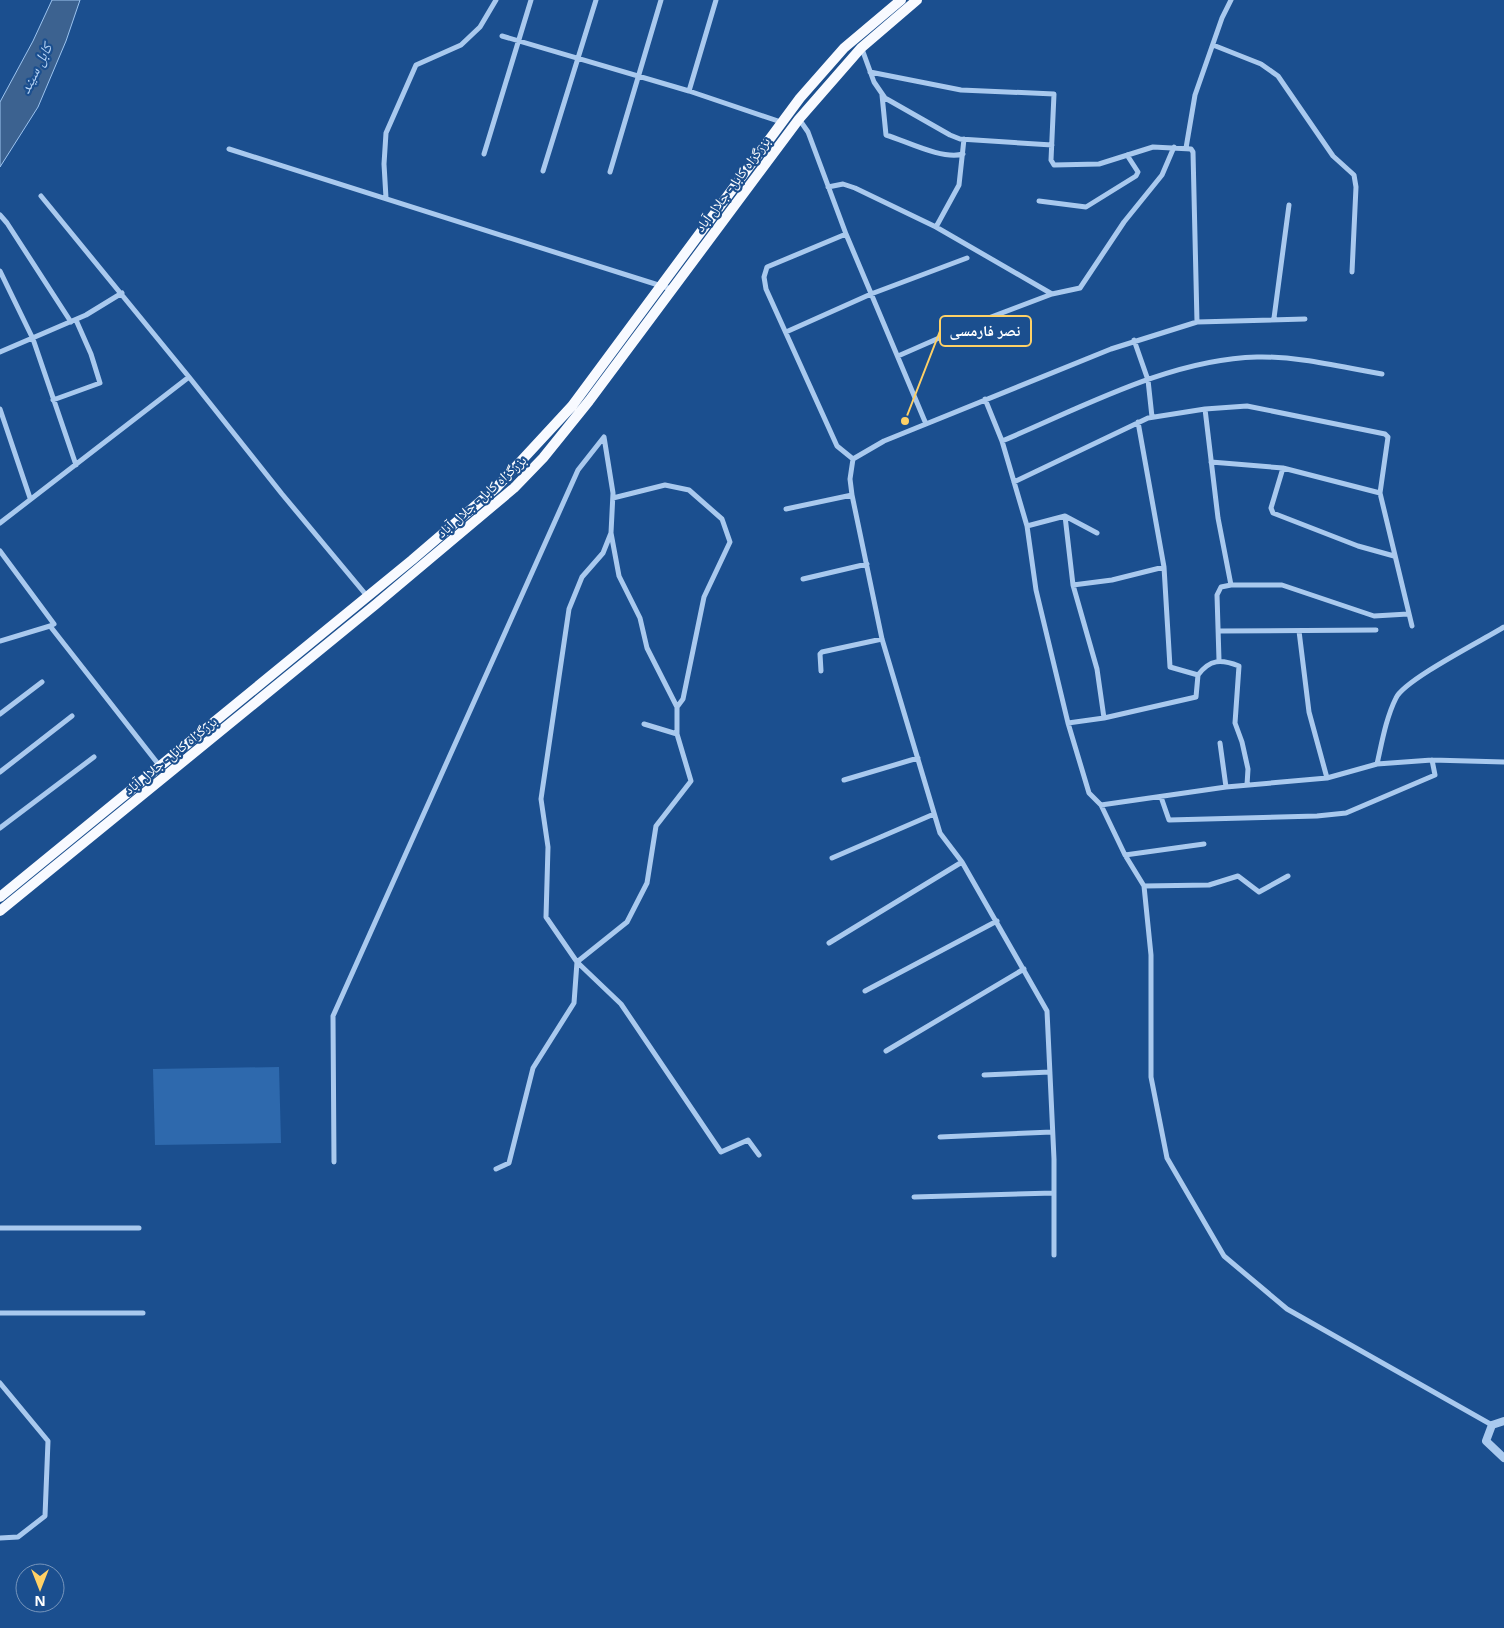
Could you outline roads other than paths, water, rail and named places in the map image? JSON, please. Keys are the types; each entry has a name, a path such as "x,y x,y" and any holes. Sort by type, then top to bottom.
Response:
{"highway":[{"name":"بزرگراه کابل- جلال آباد","path":"0,897 375,605 514,488 543,458 590,401 781,122 844,48 901,0"},
{"name":"بزرگراه کابل- جلال آباد","path":"0,911 367,596 496,488 528,456 572,406 799,119 861,48 918,0"}],"street":[{"path":"386,198 384,164 386,133 416,65 461,45 480,26 496,0"},
{"path":"484,154 531,0"},
{"path":"543,171 579,60 596,0"},
{"path":"610,172 662,0"},
{"path":"689,91 716,0"},
{"path":"1186,148 1195,95 1231,0"},
{"path":"502,36 689,91 781,122"},
{"path":"1213,45 1262,64 1278,76 1333,156 1354,176 1356,187 1352,272"},
{"path":"861,48 870,72 882,95 886,135 930,151 956,156 963,154"},
{"path":"870,72 961,90 1054,94 1051,160 1054,165 1099,164 1153,147 1186,148 1194,152 1197,322"},
{"path":"882,95 950,135 964,139 1052,145"},
{"path":"799,119 808,132 846,234 926,424"},
{"path":"936,227 959,185 964,139"},
{"path":"898,356 962,328 1052,294 1080,288 1124,222 1146,198 1162,175 1174,147"},
{"path":"229,149 667,287"},
{"path":"1039,201 1090,206 1136,176 1138,172 1128,155"},
{"path":"828,187 843,184 855,188 936,227 1052,294"},
{"path":"41,196 122,293 282,494 367,596"},
{"path":"1274,318 1289,205"},
{"path":"0,215 73,321 91,354 100,383 53,400"},
{"path":"846,234 765,270 764,281 837,446 853,458"},
{"path":"786,332 871,294 967,258"},
{"path":"0,271 33,339 76,465"},
{"path":"0,352 73,321 122,293"},
{"path":"853,458 884,441 1134,340 1197,322 1274,318 1305,319"},
{"path":"1134,340 1148,380 1152,417"},
{"path":"1002,441 1148,380 1219,361 1257,357 1286,358 1382,374"},
{"path":"0,523 189,377"},
{"path":"985,399 1002,441 1027,526 1036,590 1068,722 1089,793 1101,805 1125,855 1144,886 1151,955 1151,1077 1167,1158 1224,1256 1287,1309 1492,1425 1504,1421"},
{"path":"1014,482 1138,422 1152,417 1205,410 1247,406 1385,434 1388,437 1380,494 1412,626"},
{"path":"0,409 30,498"},
{"path":"1205,410 1218,518 1231,585"},
{"path":"1138,422 1164,567 1170,667 1198,675"},
{"path":"334,1162 333,1016 578,470 604,437 613,498 610,533 603,553 582,577 569,609 541,799 548,847 546,917 577,962 621,1004 721,1152 748,1140 759,1155"},
{"path":"853,458 850,479 852,495 882,639 940,832 962,862 1047,1011 1054,1193 1054,1255"},
{"path":"1212,462 1283,468 1380,494"},
{"path":"1283,468 1271,508 1273,513 1358,546 1394,556"},
{"path":"613,498 665,485 690,490 722,519 730,542 704,597 683,699 677,707"},
{"path":"786,509 852,495"},
{"path":"1027,526 1065,516 1097,533"},
{"path":"1065,516 1073,586 1097,669 1104,718"},
{"path":"496,1169 509,1163 533,1068 574,1003 577,962 627,922 647,882 656,826 691,781 677,734 677,707 647,648 640,618 619,576 610,533"},
{"path":"0,551 54,624 0,641"},
{"path":"803,578 867,564"},
{"path":"1073,586 1112,580 1164,567"},
{"path":"1219,660 1218,590 1231,585 1282,585 1374,616 1408,614"},
{"path":"50,626 163,771"},
{"path":"1377,764 1384,731 1396,696 1432,668 1504,627"},
{"path":"1299,630 1309,712 1327,778"},
{"path":"1220,631 1376,630"},
{"path":"821,671 820,654 822,652 882,639"},
{"path":"1068,722 1104,718 1196,697 1198,675 1211,661 1219,660 1239,666 1235,723 1242,742 1248,769 1247,785"},
{"path":"0,714 42,682"},
{"path":"0,772 72,716"},
{"path":"644,724 677,734"},
{"path":"1220,742 1226,787"},
{"path":"0,828 94,757"},
{"path":"844,780 918,758"},
{"path":"1101,805 1226,787 1327,778 1377,764 1432,760 1504,762"},
{"path":"1160,797 1169,820 1317,816 1346,813 1435,775 1432,760"},
{"path":"832,858 934,814"},
{"path":"1125,855 1204,844"},
{"path":"829,943 962,862"},
{"path":"1144,886 1209,885 1238,876 1260,892 1288,876"},
{"path":"865,991 997,921"},
{"path":"886,1051 1024,969"},
{"path":"984,1075 1050,1072"},
{"path":"940,1137 1052,1132"},
{"path":"914,1197 1054,1193"},
{"path":"0,1228 139,1228"},
{"path":"0,1313 143,1313"},
{"path":"0,1383 48,1441 45,1516 18,1537 0,1538"},
{"path":"1492,1425 1486,1441 1504,1458"}],"water":[{"name":"کابل سيند","path":"52,0 80,0 66,41 38,107 0,167 0,102 33,41"}],"place":[{"name":"نصر فارمسی","path":"905,421"}]}
